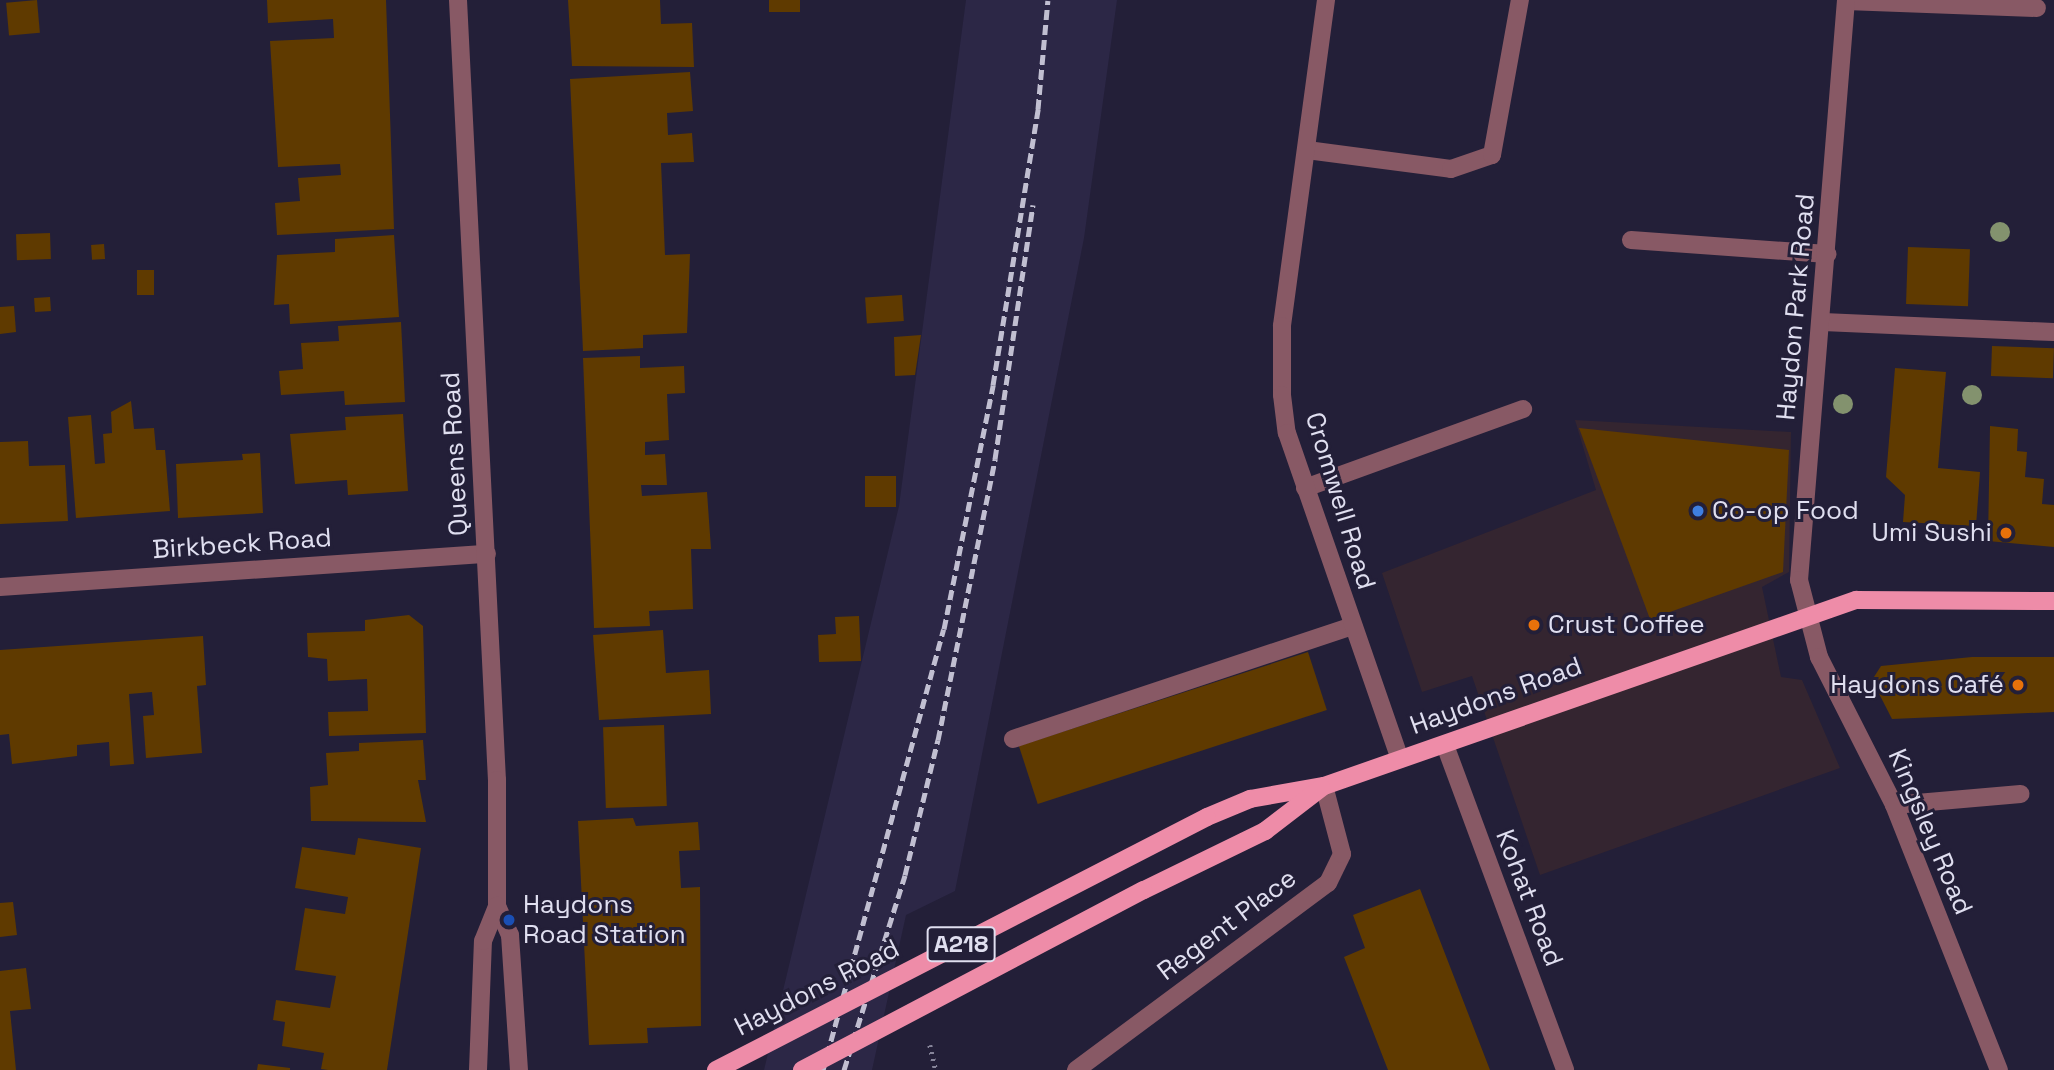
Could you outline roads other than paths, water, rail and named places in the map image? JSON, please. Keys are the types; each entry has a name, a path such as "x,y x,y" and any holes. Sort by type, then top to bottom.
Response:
{"main road":[{"name":"Haydons Road","path":"716,1070 1207,817 1250,799 1324,786 1807,617 1880,598 2054,601"},
{"name":"Haydons Road","path":"802,1070 1222,854 1324,786"}],"street":[{"name":"Queens Road","path":"458,0 487,554 497,906 510,934 519,1070"},
{"name":"Cromwell Road","path":"1326,0 1282,340 1287,433 1400,759"},
{"path":"1307,150 1451,169 1492,155 1520,0"},
{"path":"1846,1 2037,8"},
{"name":"Haydon Park Road","path":"1807,617 1799,580 1823,322 1846,1"},
{"path":"1631,240 1828,254"},
{"path":"1823,322 2054,332"},
{"path":"1305,488 1523,409"},
{"name":"Birkbeck Road","path":"0,587 487,554"},
{"name":"Kingsley Road","path":"1807,617 1819,657 1894,805 1998,1070"},
{"path":"1013,738 1352,626"},
{"name":"Kohat Road","path":"1444,745 1564,1070"},
{"name":"Regent Place","path":"1076,1070 1328,883 1342,854 1324,786"},
{"path":"1894,805 2021,794"},
{"name":"Queens Road","path":"478,1070 482,941 497,906"}],"railway":[{"path":"823,1070 944,629 993,385 1038,109 1048,0"},
{"path":"844,1070 905,875 938,740 995,459 1033,205"}],"place":[{"name":"Co-op Food","path":"1698,511"},
{"name":"Umi Sushi","path":"2006,533"},
{"name":"Crust Coffee","path":"1534,625"},
{"name":"Haydons Café","path":"2018,685"},
{"name":"Haydons Road Station","path":"509,920"}]}
